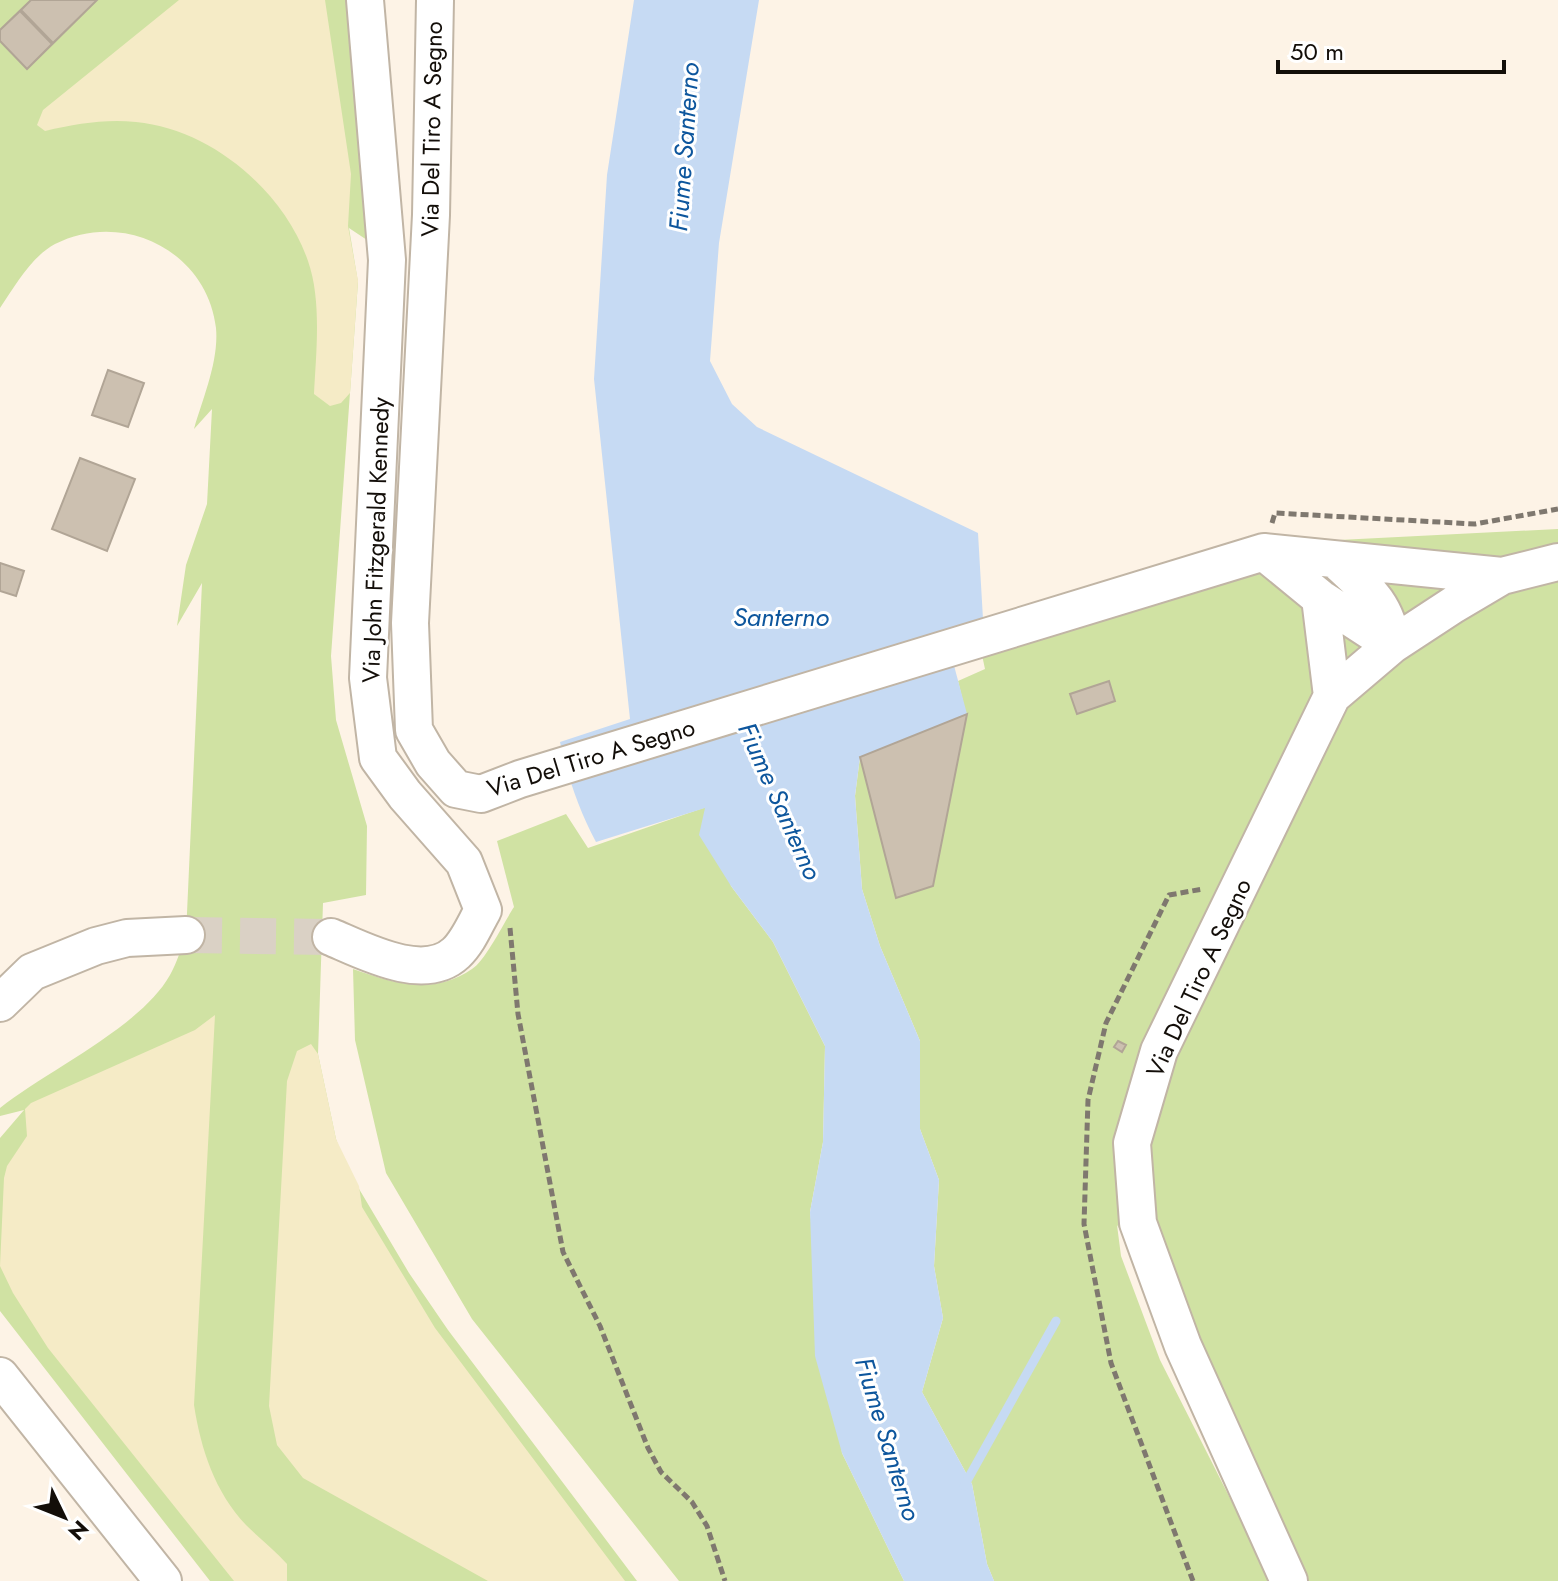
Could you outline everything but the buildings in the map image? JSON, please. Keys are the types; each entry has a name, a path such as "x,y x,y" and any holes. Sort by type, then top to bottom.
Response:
{"street":[{"name":"Via John Fitzgerald Kennedy","path":"331,937 375,956 426,967 455,954 483,910 464,862 405,795 378,758 368,678 387,260 365,0"},
{"name":"Via Del Tiro A Segno","path":"435,0 431,215 410,623 414,730 433,763 456,789 481,794 547,771 1264,552 1338,562 1502,576"},
{"path":"1264,552 1320,598 1392,645"},
{"path":"1338,562 1371,593 1390,621 1392,645"},
{"path":"1502,576 1558,562"},
{"name":"Via Del Tiro A Segno","path":"1289,1581 1183,1346 1138,1223 1132,1143 1159,1051 1332,696 1392,645 1502,576"},
{"path":"1320,598 1332,696"},
{"path":"0,1003 32,972 96,946 127,938 186,935"},
{"path":"0,1376 163,1581"}],"path":[{"path":"1264,552 1275,513 1475,524 1558,509"},
{"path":"1193,1581 1111,1363 1084,1224 1088,1100 1106,1023 1169,895 1212,888"},
{"path":"508,920 514,944 512,964 518,1014 563,1252 600,1326 648,1448 661,1472 692,1502 707,1526 725,1581"}],"green space":[{"path":"0,0 346,0 374,234 367,240 349,228 358,282 331,656 336,720 367,826 366,895 323,903 318,1054 336,1139 346,1167 409,1273 448,1330 637,1581 210,1581 0,1311 0,1138 24,1110 0,1116 0,1108 92,1047 138,1012 170,975 186,935 202,583 177,626 186,565 207,504 212,409 194,429 210,379 216,328 209,301 197,278 179,259 158,244 134,235 108,232 81,234 46,250 31,264 0,308"},
{"path":"1558,529 1558,1581 1279,1581 1159,1289 1117,1225 1121,1256 1160,1360 1272,1581 994,1581 987,1564 972,1484 922,1392 943,1318 934,1266 939,1180 920,1129 920,1041 880,946 862,889 855,796 860,757 966,714 958,681 985,669 979,641 1280,543"},
{"path":"706,807 731,886 773,942 825,1046 823,1142 810,1212 842,1453 904,1581 679,1581 472,1319 386,1173 355,1040 353,969 383,979 428,985 472,969 489,949 514,907 497,841 566,814 588,848"}],"sand":[{"path":"179,0 325,0 351,174 348,226 358,281 350,393 341,403 330,406 314,394 317,310 312,277 297,235 263,188 217,151 164,127 112,121 45,131 37,125 43,110"},
{"path":"215,1015 194,1405 205,1454 218,1484 246,1525 287,1564 287,1581 234,1581 48,1348 13,1293 0,1266 4,1178 7,1166 27,1136 25,1109 31,1103 195,1030"},
{"path":"311,1044 318,1054 336,1139 359,1186 362,1207 435,1328 625,1581 488,1581 303,1478 277,1445 269,1406 287,1081 297,1051"}],"water":[{"name":"Santerno","path":"634,0 759,0 719,243 710,361 732,404 757,427 978,533 983,619 945,632 967,714 860,757 855,796 862,889 880,946 920,1041 920,1129 939,1180 934,1266 943,1318 922,1392 972,1484 987,1564 994,1581 904,1581 842,1453 815,1356 810,1212 823,1142 825,1046 773,942 731,886 699,835 705,808 596,842 575,794 560,742 630,719 594,379 607,175"}],"waterway":[{"path":"964,1486 1056,1321"}],"tunnel":[{"path":"186,935 331,937"}],"water label":[{"name":"Fiume Santerno","path":"684,147"},
{"name":"Fiume Santerno","path":"780,801"},
{"name":"Fiume Santerno","path":"888,1439"}]}
